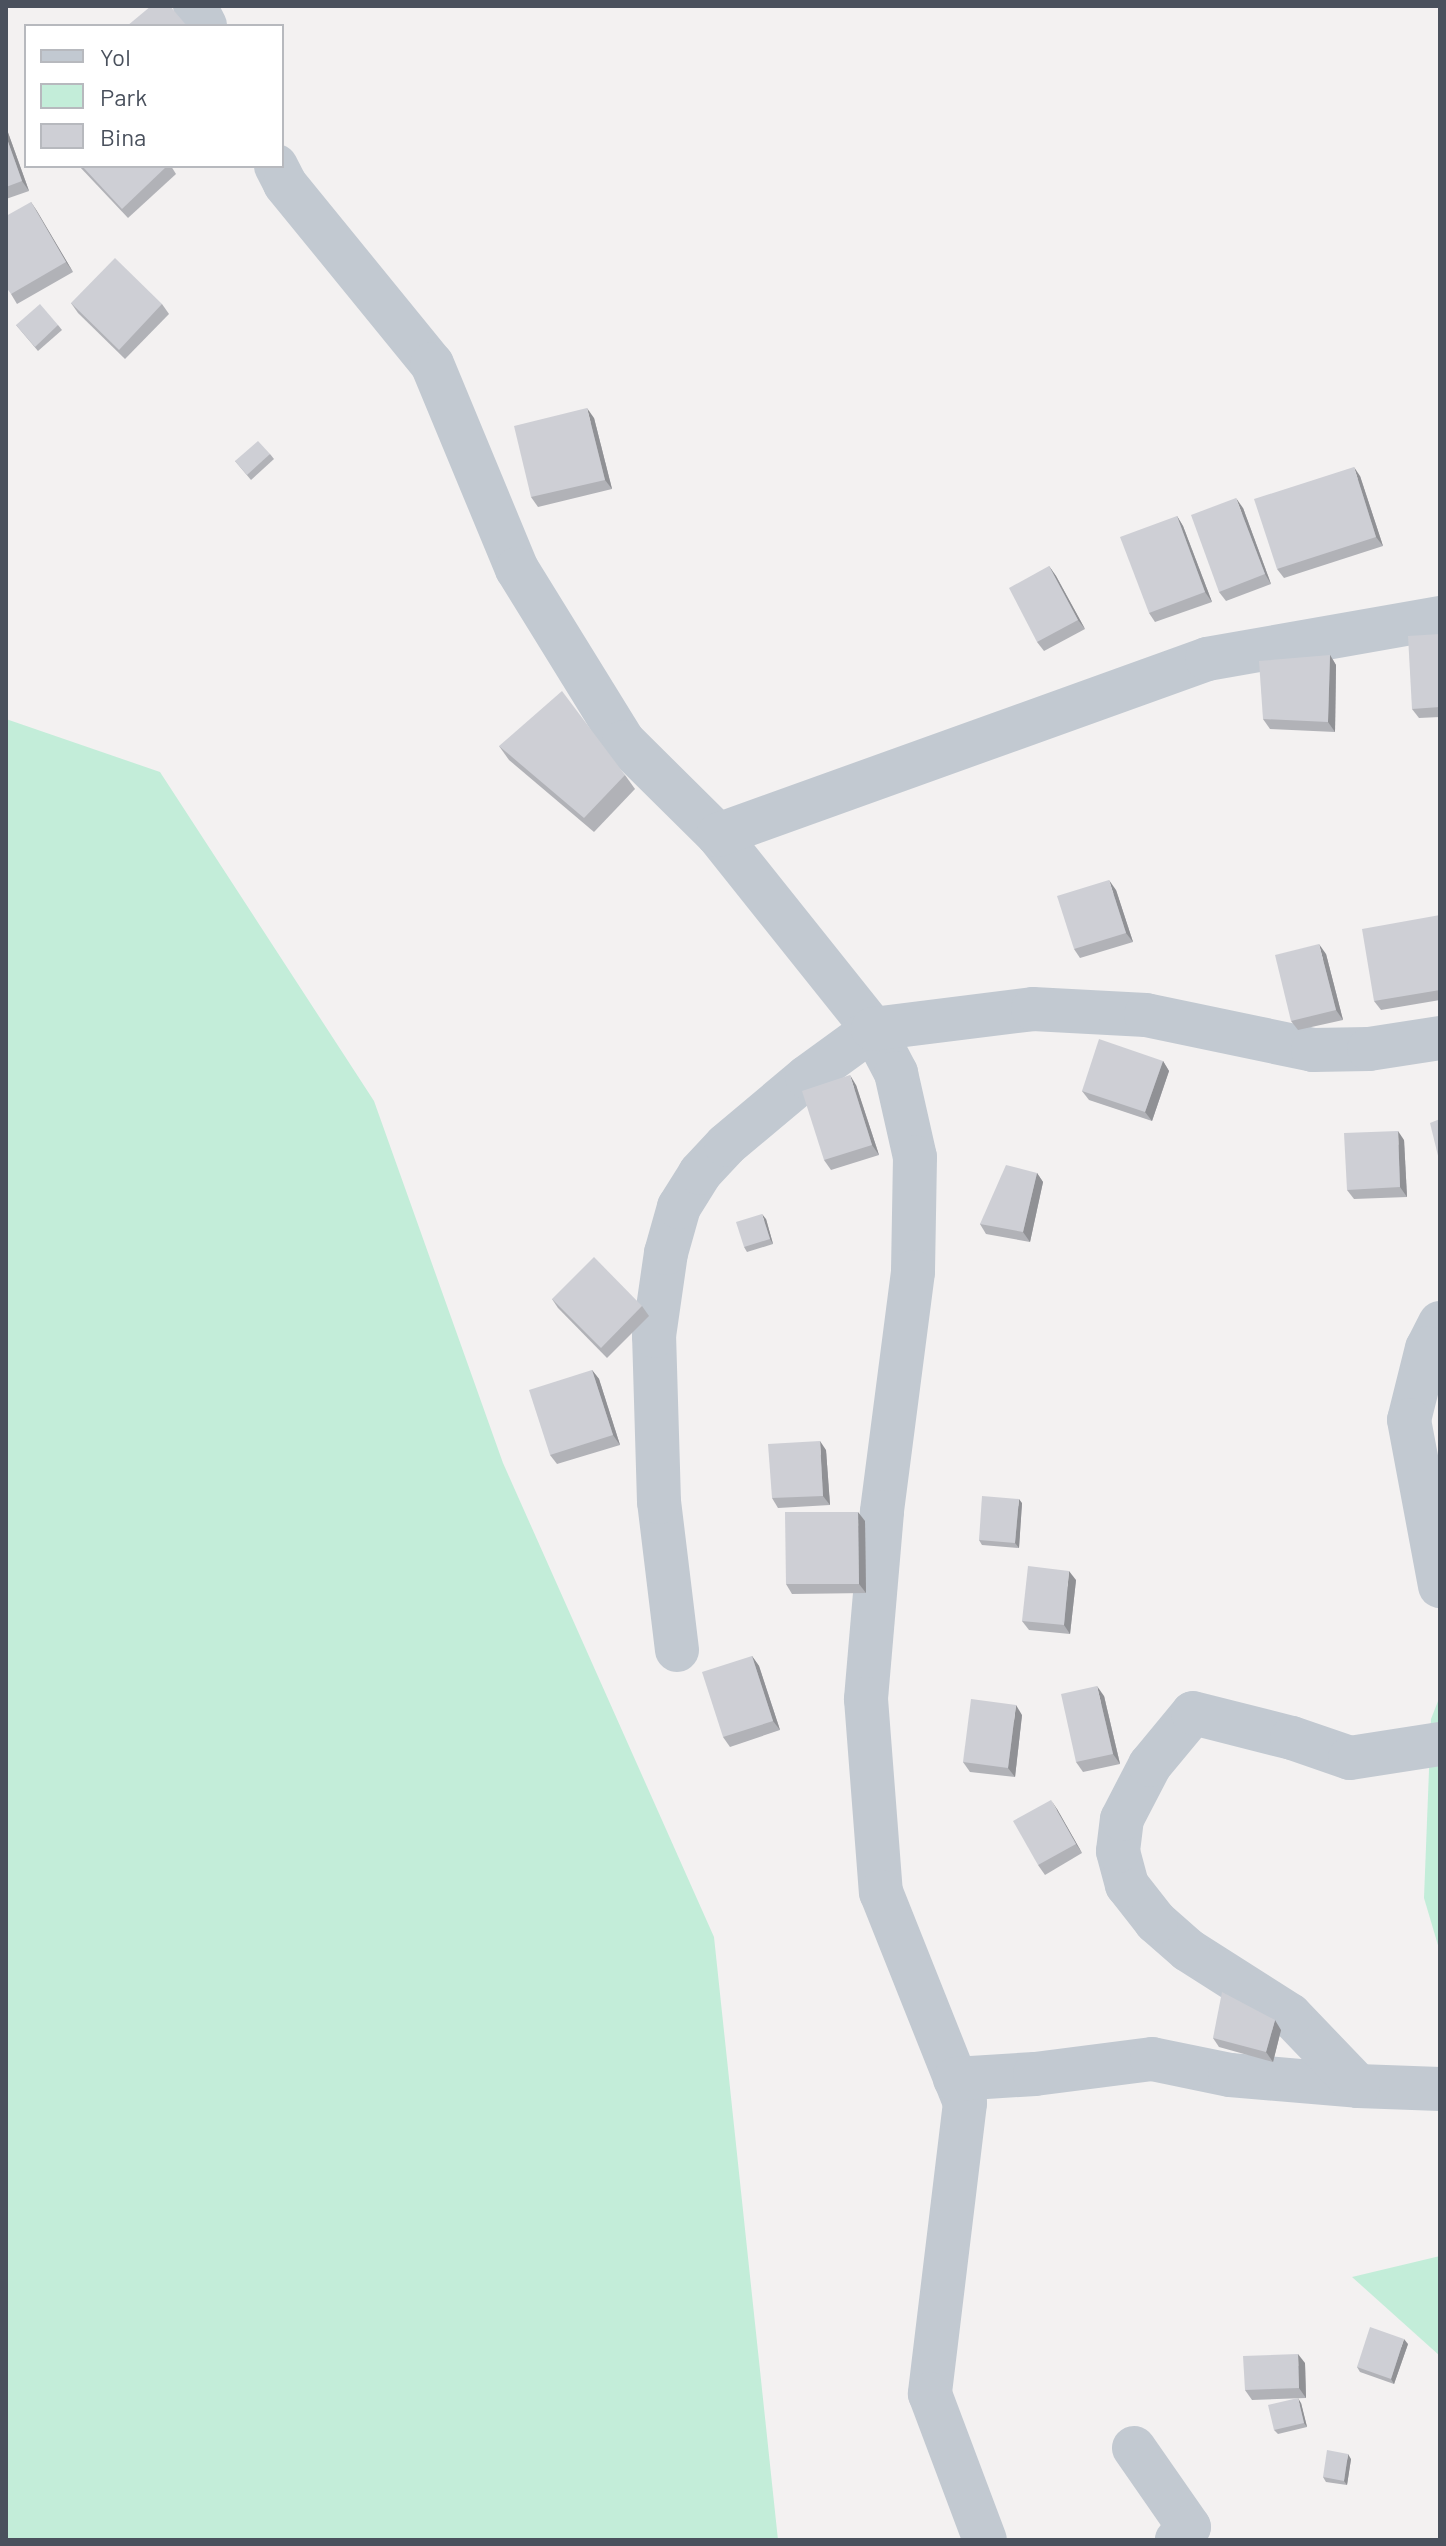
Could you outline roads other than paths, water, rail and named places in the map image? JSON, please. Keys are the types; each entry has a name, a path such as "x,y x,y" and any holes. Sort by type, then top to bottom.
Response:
{"street":[{"path":"195,6 204,24"},
{"path":"277,168 285,184 432,364 517,569 624,742 718,835 873,1029 896,1073 915,1157 913,1272 882,1512 866,1699 881,1892 965,2103 930,2394 985,2540"},
{"path":"718,835 1207,659 1440,618"},
{"path":"677,1650 659,1502 654,1336 666,1253 679,1207 700,1173 726,1145 873,1029 1033,1009 1146,1015 1313,1050 1369,1049 1440,1038"},
{"path":"1440,1323 1427,1348 1409,1420 1440,1586"},
{"path":"1358,2086 1290,2015 1188,1950 1156,1922 1127,1885 1118,1851 1122,1819 1150,1765 1193,1713 1292,1738 1350,1758 1440,1744"},
{"path":"955,2079 1035,2074 1152,2059 1230,2075 1358,2086 1440,2089"},
{"path":"1134,2448 1189,2527 1177,2540"}]}
